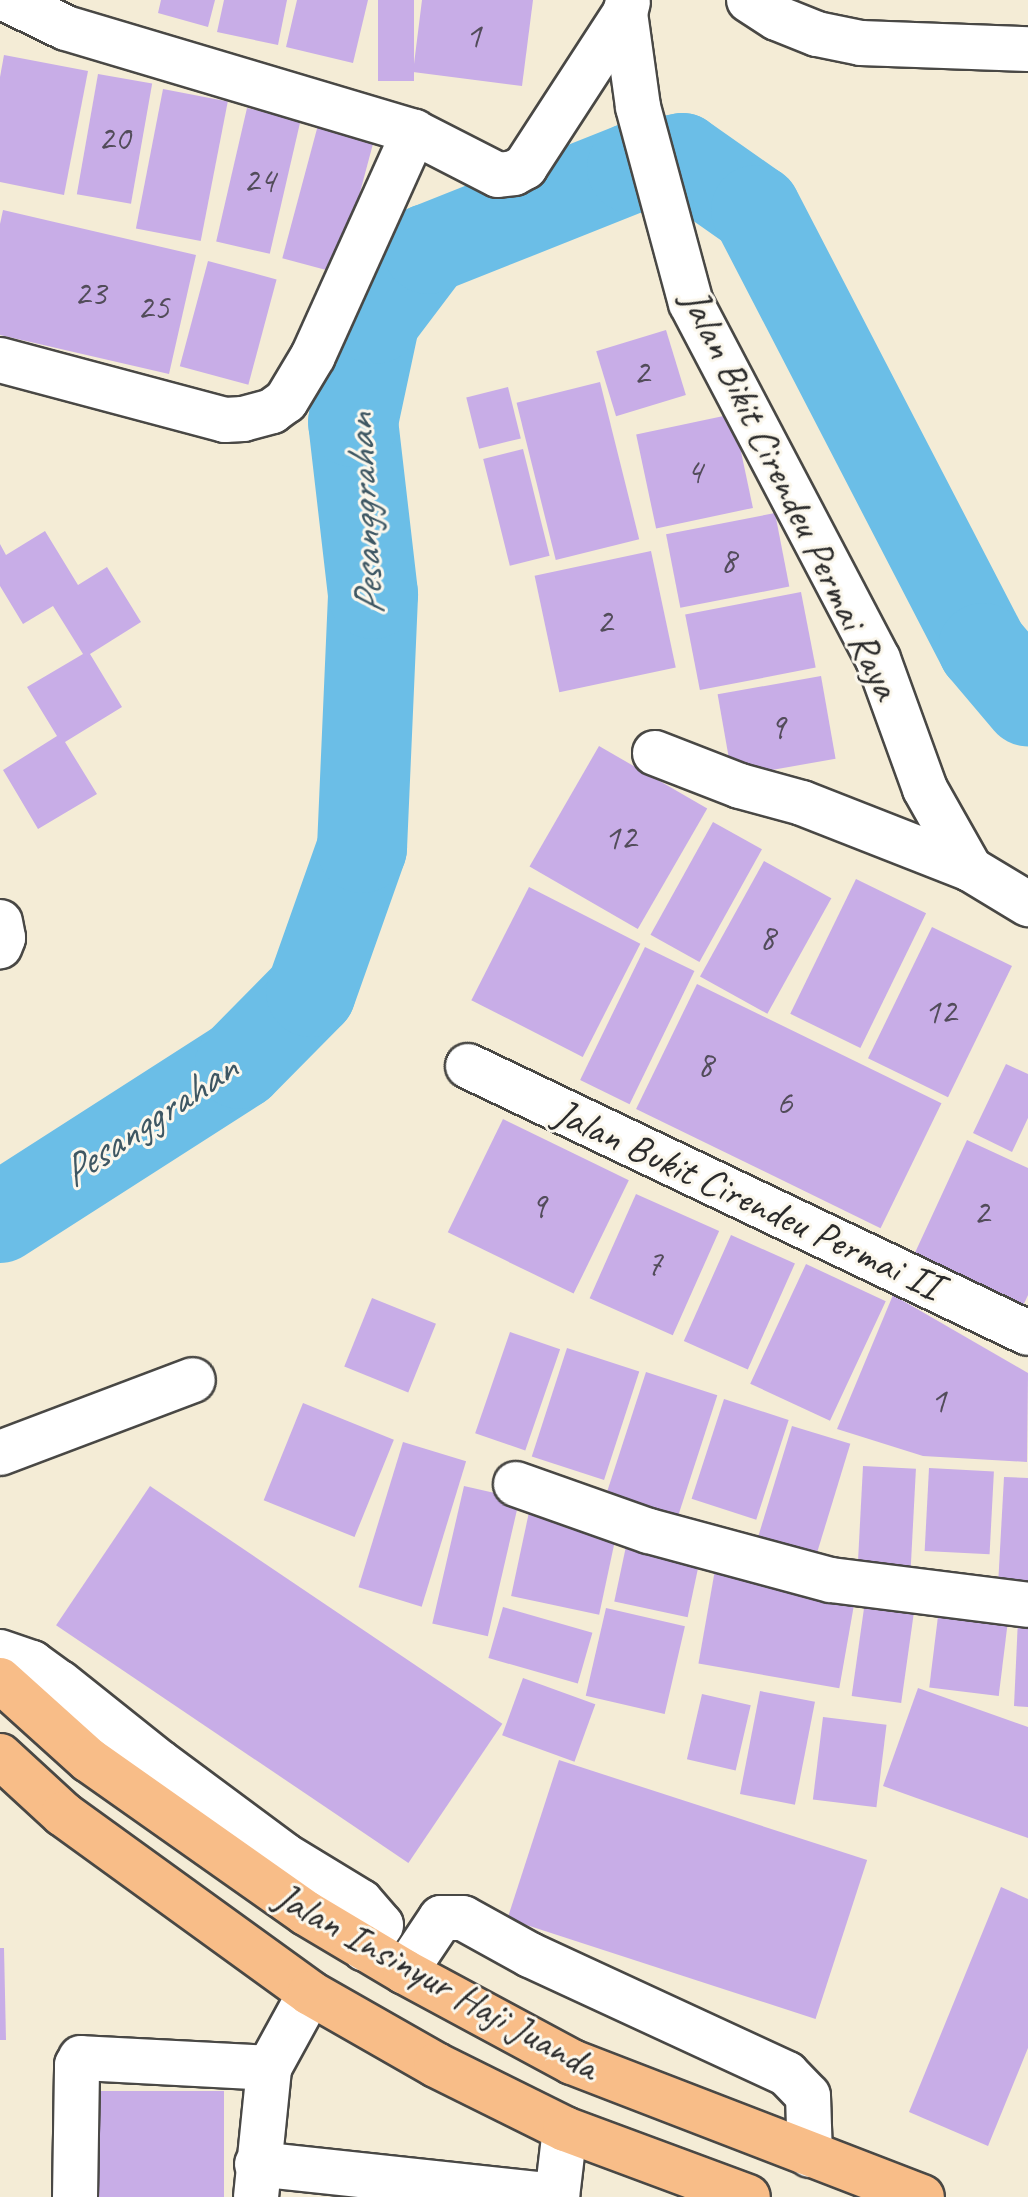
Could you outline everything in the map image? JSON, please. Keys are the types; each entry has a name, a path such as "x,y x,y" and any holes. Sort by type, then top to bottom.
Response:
{"highway":[{"name":"Jalan Insinyur Haji Juanda","path":"0,1680 89,1760 223,1857 405,1972 572,2062 922,2197"},
{"name":"Jalan Insinyur Haji Juanda","path":"0,1756 63,1814 310,1993 436,2065 565,2129 748,2197"}],"street":[{"path":"8,0 66,28 414,132 498,175 514,173 525,167 627,7"},
{"path":"749,0 777,18 817,34 861,43 1028,49"},
{"name":"Jalan Bikit Cirendeu Permai Raya","path":"627,7 638,107 691,303 878,659 925,789 970,869"},
{"path":"0,360 225,420 243,419 272,411 286,401 313,356 414,132"},
{"path":"655,753 740,786 802,803 970,869 1028,903"},
{"path":"0,922 0,946"},
{"name":"Jalan Bukit Cirendeu Permai II","path":"468,1066 1028,1333"},
{"path":"0,1453 193,1380"},
{"path":"516,1484 649,1531 817,1577 1028,1605"},
{"path":"0,1652 32,1663 284,1855 361,1902 381,1925 365,1949"},
{"path":"405,1972 441,1918 463,1918 530,1955 787,2074 805,2089 810,2104 810,2155"},
{"path":"310,1993 269,2068 257,2181 557,2196 565,2129"},
{"path":"75,2197 77,2065 81,2058 269,2068"}],"building":[{"path":"161,0 215,0 208,27 158,13"},
{"path":"224,0 287,0 278,45 217,32"},
{"path":"297,0 368,0 353,63 286,47"},
{"path":"378,0 414,0 414,81 378,81"},
{"path":"422,0 533,0 522,86 413,72"},
{"path":"4,55 88,71 64,195 0,182 0,77"},
{"path":"98,74 152,84 131,204 77,194"},
{"path":"163,89 228,102 201,241 136,228"},
{"path":"247,108 301,120 270,254 216,241"},
{"path":"318,125 374,140 338,273 282,258"},
{"path":"3,210 196,255 169,374 0,335 0,224"},
{"path":"208,261 277,279 248,385 180,366"},
{"path":"666,330 686,395 616,416 596,351"},
{"path":"600,382 639,539 556,560 517,403"},
{"path":"508,387 521,438 479,449 466,397"},
{"path":"733,414 753,508 656,528 636,435"},
{"path":"523,449 550,556 510,566 483,459"},
{"path":"775,513 789,587 680,608 666,534"},
{"path":"45,531 78,585 107,567 141,622 90,654 122,707 65,742 97,794 38,829 3,770 57,736 27,687 83,654 53,606 23,624 0,586 0,544 6,555"},
{"path":"651,551 676,667 559,692 535,576"},
{"path":"801,592 816,668 700,690 685,615"},
{"path":"821,676 836,759 732,777 718,694"},
{"path":"599,746 707,808 638,929 530,866"},
{"path":"713,822 762,849 699,962 650,935"},
{"path":"764,861 831,898 767,1014 700,976"},
{"path":"856,879 926,913 860,1048 790,1014"},
{"path":"529,887 640,944 583,1057 471,1000"},
{"path":"932,927 1012,966 948,1097 868,1058"},
{"path":"645,947 694,971 630,1104 580,1080"},
{"path":"697,984 941,1103 881,1228 636,1109"},
{"path":"1006,1064 1028,1074 1028,1118 1012,1152 973,1133"},
{"path":"503,1119 629,1180 574,1294 448,1232"},
{"path":"967,1140 1028,1168 1028,1295 1022,1308 913,1257"},
{"path":"636,1194 719,1231 673,1335 590,1298"},
{"path":"731,1235 795,1263 748,1369 684,1341"},
{"path":"806,1264 886,1301 830,1421 750,1384"},
{"path":"893,1295 1028,1373 1027,1462 923,1456 837,1429"},
{"path":"372,1298 436,1324 408,1392 344,1367"},
{"path":"510,1332 560,1349 525,1450 475,1433"},
{"path":"567,1348 639,1371 604,1480 532,1456"},
{"path":"646,1372 717,1395 678,1516 607,1493"},
{"path":"724,1399 789,1420 756,1520 692,1499"},
{"path":"303,1403 394,1440 355,1537 264,1500"},
{"path":"792,1426 850,1444 813,1564 755,1546"},
{"path":"403,1442 466,1461 422,1607 359,1587"},
{"path":"863,1466 916,1469 910,1578 857,1575"},
{"path":"929,1468 994,1471 990,1554 925,1551"},
{"path":"1004,1477 1028,1478 1028,1588 998,1586"},
{"path":"150,1486 502,1724 408,1863 56,1625"},
{"path":"464,1486 520,1499 488,1636 432,1623"},
{"path":"529,1512 617,1531 599,1615 511,1596"},
{"path":"628,1537 701,1553 688,1617 614,1602"},
{"path":"716,1564 857,1589 839,1688 698,1663"},
{"path":"866,1594 916,1601 901,1703 852,1696"},
{"path":"503,1607 592,1633 578,1684 488,1658"},
{"path":"606,1608 685,1626 665,1714 586,1696"},
{"path":"939,1608 1008,1617 999,1696 929,1687"},
{"path":"1018,1619 1028,1619 1028,1707 1014,1706"},
{"path":"523,1678 595,1704 574,1762 502,1735"},
{"path":"918,1688 1028,1727 1028,1838 883,1786"},
{"path":"760,1691 815,1702 795,1805 740,1794"},
{"path":"702,1694 751,1705 736,1771 687,1759"},
{"path":"823,1717 887,1725 876,1807 813,1799"},
{"path":"559,1760 867,1860 816,2019 507,1919"},
{"path":"1001,1887 1028,1899 1028,2048 988,2146 909,2112"},
{"path":"0,1948 4,1948 6,2040 0,2040"},
{"path":"99,2091 224,2091 224,2197 99,2197"}],"waterway":[{"name":"Pesanggrahan","path":"0,1218 240,1064 311,992 362,848 373,594 353,422 375,319 428,249 632,168 682,158 756,210 983,648 1028,701"}]}
